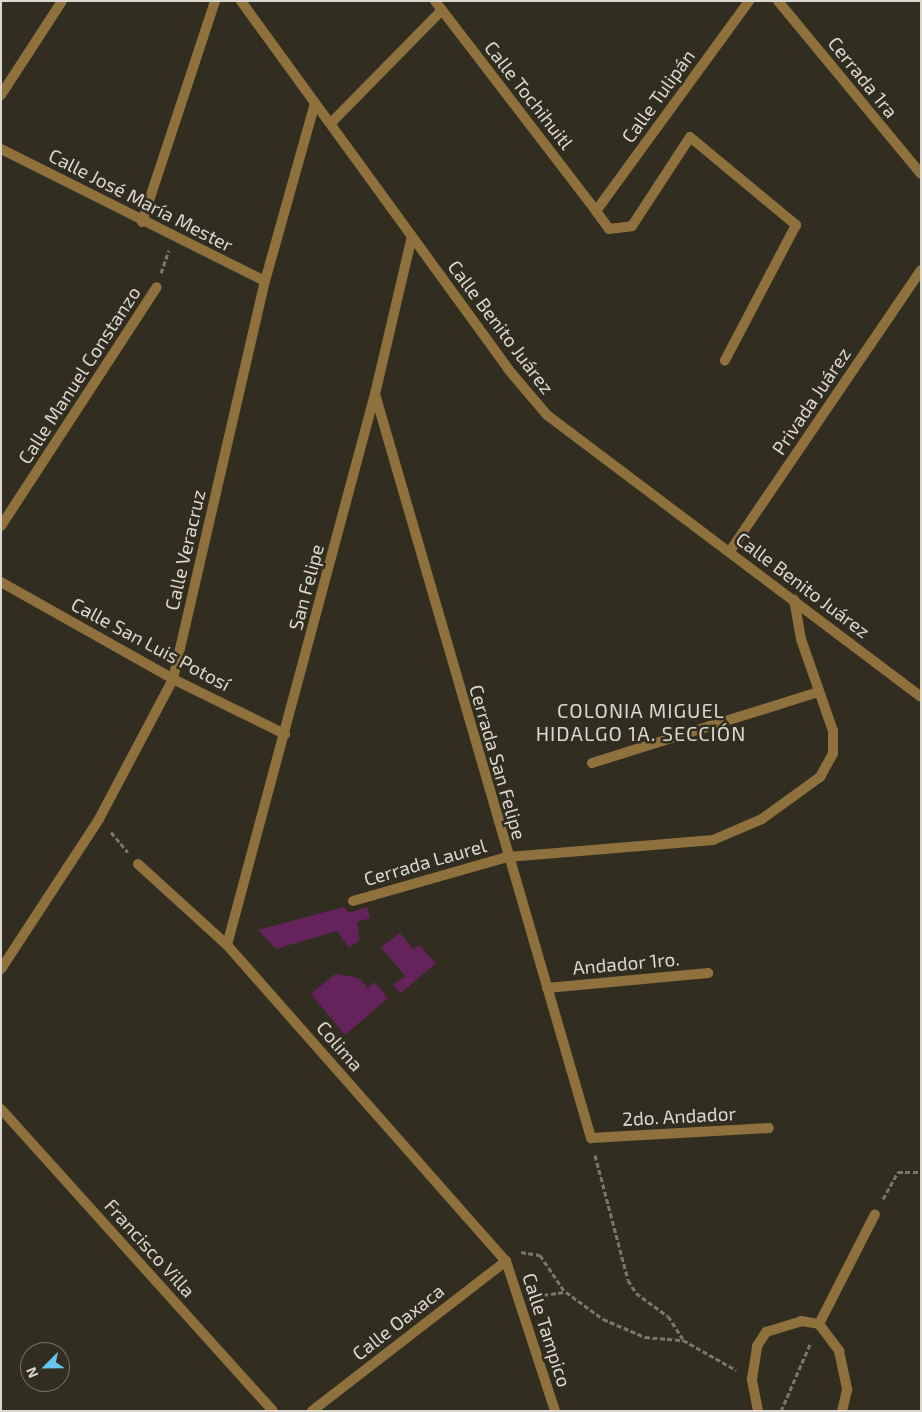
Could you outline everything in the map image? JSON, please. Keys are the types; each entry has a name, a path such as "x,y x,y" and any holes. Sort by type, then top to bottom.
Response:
{"street":[{"path":"1,95 62,1"},
{"path":"142,222 215,1"},
{"name":"Calle Benito Juárez","path":"241,1 412,236 547,416 730,551 921,697"},
{"name":"Calle Tochihuitl","path":"435,1 609,229 632,226 690,136 796,225 725,360"},
{"name":"Calle Tulipán","path":"596,211 749,1"},
{"name":"Cerrada 1ra","path":"778,1 921,174"},
{"path":"331,123 442,10"},
{"name":"Calle Veracruz","path":"1,969 99,819 173,679 265,281 315,103"},
{"name":"Calle José María Mester","path":"1,149 173,238 265,281"},
{"name":"San Felipe","path":"227,945 375,394 412,236"},
{"name":"Privada Juárez","path":"730,551 921,270"},
{"name":"Calle Manuel Constanzo","path":"1,526 157,287"},
{"name":"Cerrada San Felipe","path":"375,394 507,857 591,1138"},
{"name":"Calle San Luis Potosí","path":"1,582 173,679 285,734"},
{"name":"Cerrada Laurel","path":"353,901 507,857 713,840 762,819 820,777 833,754 833,731 801,640 794,600"},
{"path":"592,763 819,692"},
{"name":"Colima","path":"138,864 227,945 506,1261"},
{"name":"Andador 1ro.","path":"547,988 708,973"},
{"name":"Francisco Villa","path":"1,1108 273,1411"},
{"name":"2do. Andador","path":"591,1138 769,1128"},
{"path":"819,1324 875,1214"},
{"name":"Calle Tampico","path":"506,1261 555,1411"},
{"name":"Calle Oaxaca","path":"312,1411 506,1261"},
{"path":"758,1411 752,1380 755,1353 766,1332 782,1323 819,1324"},
{"path":"819,1324 838,1350 844,1369 842,1411"}],"path":[{"name":"Calle Manuel Constanzo","path":"157,287 173,238"},
{"path":"99,819 138,864"},
{"path":"591,1138 628,1280 636,1293 668,1316 683,1340"},
{"path":"875,1214 898,1172 921,1172"},
{"path":"506,1261 522,1251 540,1255 566,1292 603,1319 645,1337 683,1340 752,1380"},
{"path":"518,1299 566,1292"},
{"path":"781,1411 819,1324"}],"building":[{"path":"344,907 349,913 367,907 370,918 357,922 360,940 349,948 337,931 276,949 258,930"},
{"path":"400,933 413,949 419,945 436,963 401,993 393,985 405,976 381,947"},
{"path":"335,974 359,978 368,988 374,982 388,998 345,1035 311,994"}],"district":[{"name":"COLONIA MIGUEL HIDALGO 1A. SECCIÓN","path":"641,722"}]}
